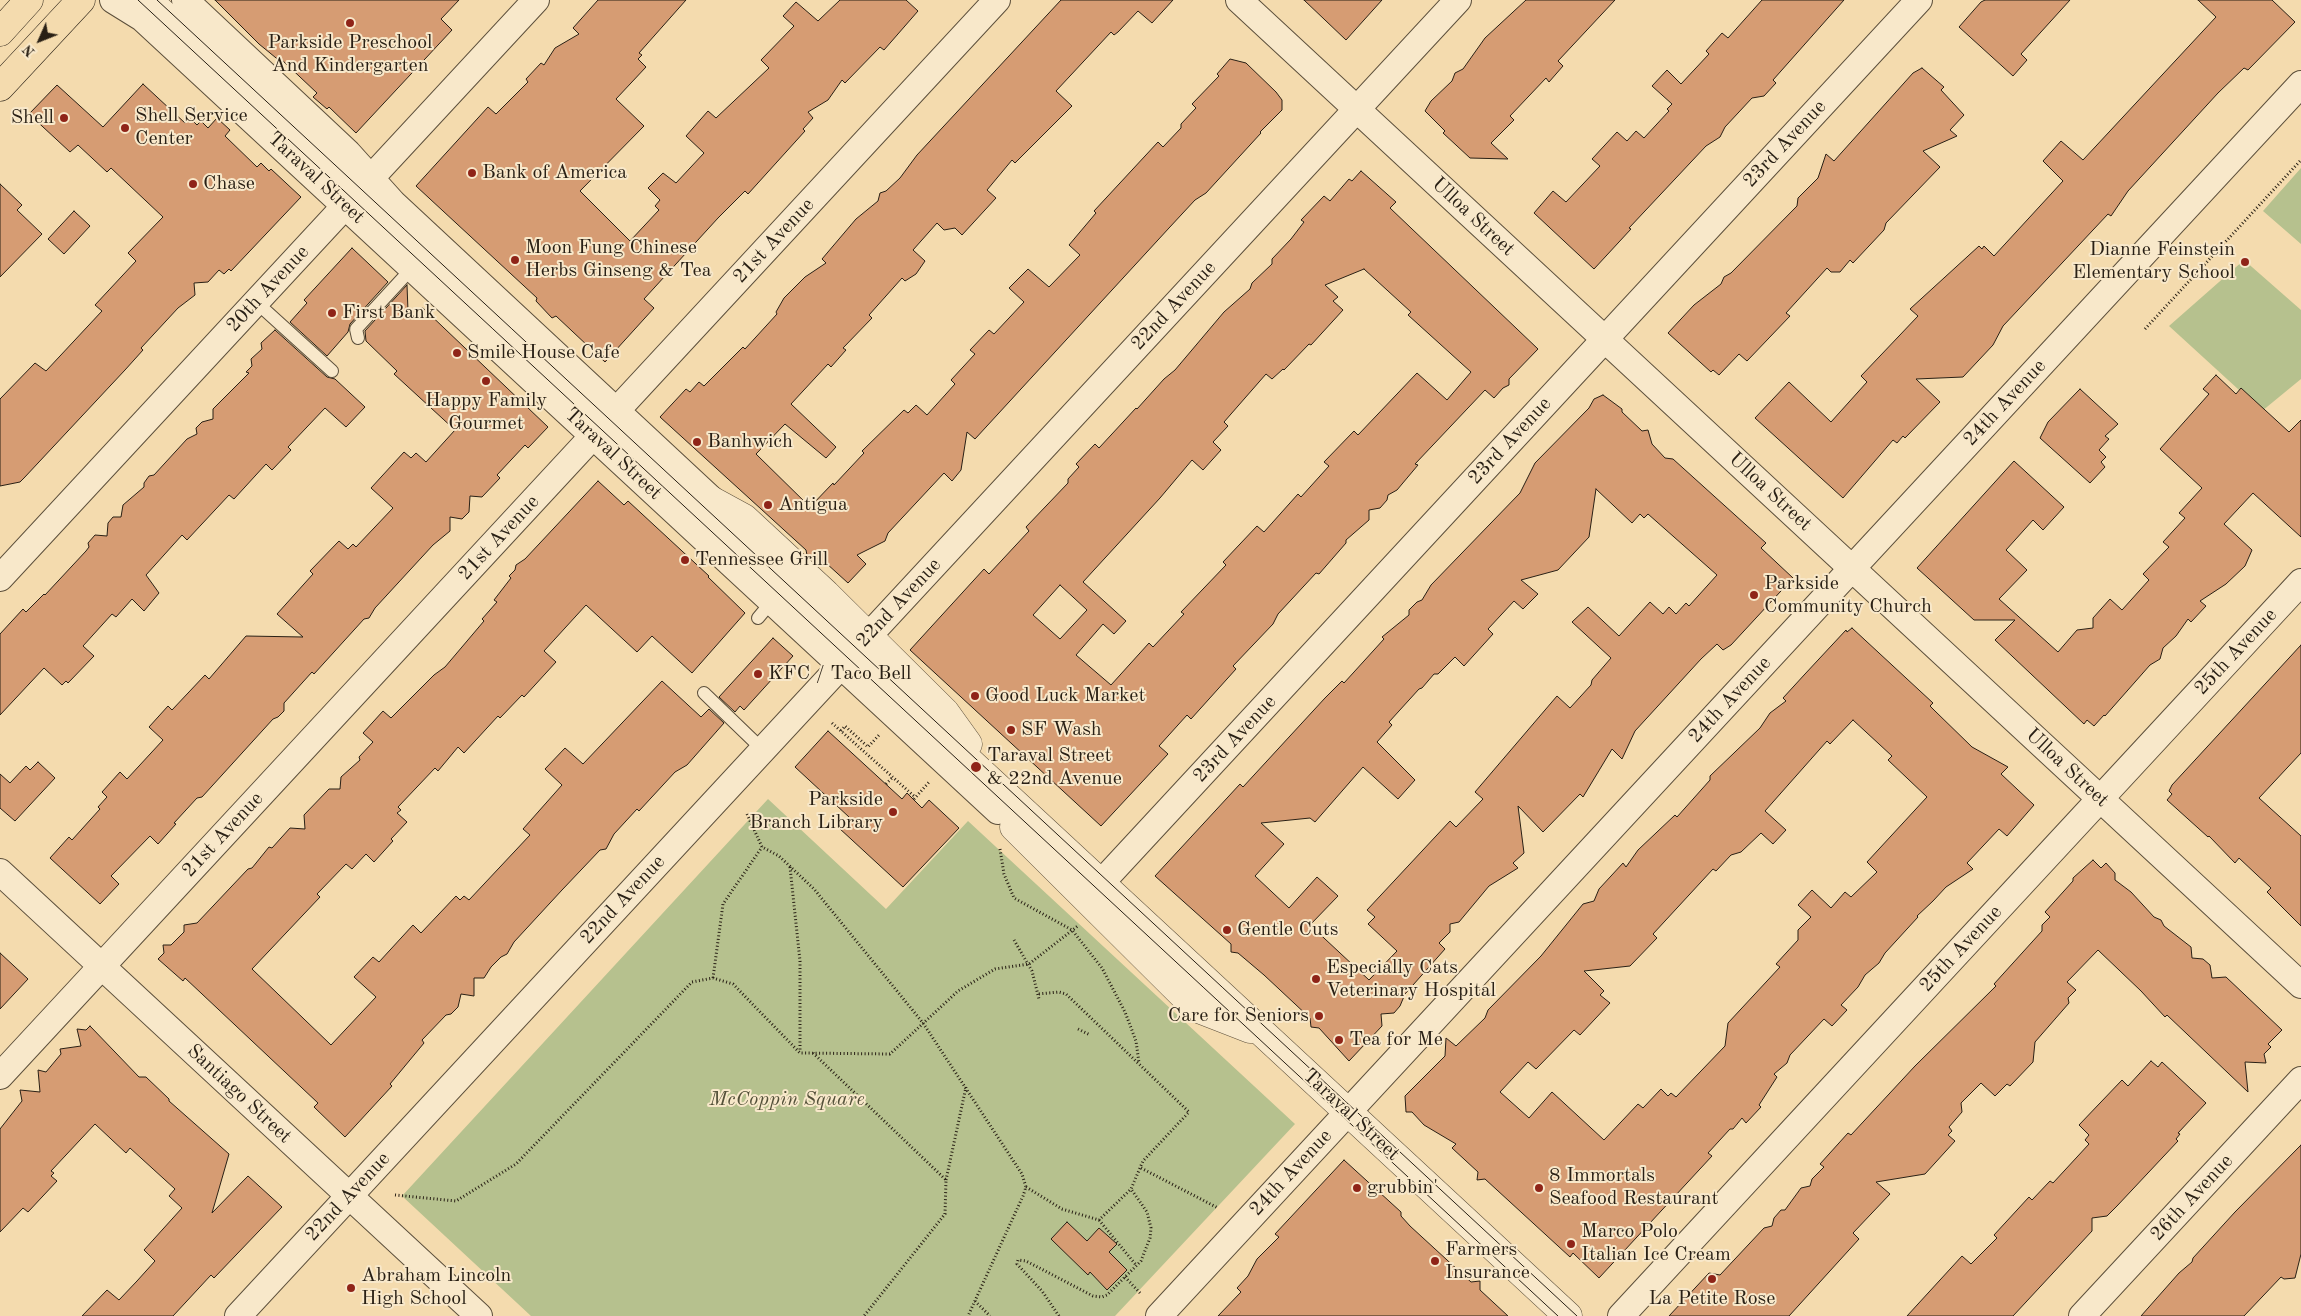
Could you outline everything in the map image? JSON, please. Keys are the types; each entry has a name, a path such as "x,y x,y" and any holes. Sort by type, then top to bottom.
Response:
{"highway":[{"path":"0,32 29,0"},
{"path":"0,87 81,0"}],"street":[{"name":"Taraval Street","path":"113,0 142,18 358,193 400,209 604,423 771,603 854,652 946,712 998,800"},
{"name":"Taraval Street","path":"148,0 358,193 418,261 654,469 771,603"},
{"name":"Taraval Street","path":"185,0 341,146 358,193"},
{"name":"20th Avenue","path":"0,578 536,0"},
{"name":"21st Avenue","path":"0,1076 997,0"},
{"name":"Ulloa Street","path":"1239,0 2301,985"},
{"name":"22nd Avenue","path":"238,1316 1458,0"},
{"name":"23rd Avenue","path":"1101,883 1919,0"},
{"name":"24th Avenue","path":"1159,1316 2301,84"},
{"name":"Taraval Street","path":"604,423 714,502"},
{"name":"Taraval Street","path":"654,469 744,518 854,652 1196,1008 1266,1036"},
{"name":"25th Avenue","path":"1621,1316 2301,582"},
{"name":"Taraval Street","path":"854,652 953,746 998,800 1101,883 1568,1316"},
{"name":"Santiago Street","path":"0,872 479,1316"},
{"name":"26th Avenue","path":"2082,1316 2301,1080"}],"lane":[{"path":"358,338 356,329 418,261"},
{"path":"256,302 332,371"},
{"path":"704,693 763,750"}],"path":[{"path":"2145,329 2301,160"},
{"path":"832,722 914,798 931,781"},
{"path":"841,731 845,726 868,747 880,734"},
{"path":"886,784 893,777"},
{"path":"747,814 762,847 779,856 814,889 924,1022 1022,1174 1026,1187 1062,1210 1099,1220 1136,1265"},
{"path":"713,978 723,904 762,847"},
{"path":"1002,847 1000,857 1014,898 1072,930 1088,948 1111,983 1130,1026 1139,1063"},
{"path":"790,866 800,961 800,1053"},
{"path":"395,1195 456,1201 516,1164 692,982 713,978 733,984 800,1053 890,1054 958,991 995,970 1029,964 1083,921"},
{"path":"1014,940 1029,964 1038,1000"},
{"path":"1038,994 1060,992 1066,994 1190,1112 1143,1161 1131,1189 1099,1220"},
{"path":"1078,1029 1090,1035"},
{"path":"813,1053 946,1180"},
{"path":"864,1316 945,1214 946,1180 966,1087"},
{"path":"1141,1168 1218,1208"},
{"path":"968,1316 1026,1187"},
{"path":"1058,1316 1042,1292 1017,1264 1018,1260 1026,1261 1098,1297 1108,1295 1145,1254 1151,1228 1147,1212 1131,1189"},
{"path":"1125,1278 1140,1293"},
{"path":"975,1301 990,1316"}],"green space":[{"path":"2301,168 2301,244 2263,211"},
{"path":"2244,260 2301,310 2301,379 2262,411 2169,326"},
{"name":"McCoppin Square","path":"768,799 886,909 968,821 1295,1124 1115,1316 531,1316 402,1196"}],"building":[{"path":"215,0 459,0 441,19 452,30 356,133 329,107 327,109 313,97 317,93 282,60 281,62 259,44"},
{"path":"598,0 686,0 639,53 642,55 638,59 646,67 616,99 644,126 580,191 630,241 659,210 655,206 660,200 648,188 663,173 676,183 704,153 686,136 708,111 716,118 769,68 761,60 794,26 783,16 796,2 818,21 840,0 906,0 918,11 884,50 880,47 845,83 842,80 828,100 808,112 813,118 803,129 805,131 748,194 745,191 718,218 644,299 654,308 605,362 556,316 552,318 536,301 537,298 416,186 488,107 496,114 528,82 526,79 541,63 544,65 555,48 579,34 573,28"},
{"path":"1061,0 1173,0 1152,23 1138,11 1118,32 1114,35 1111,32 1056,91 1072,106 1015,163 1012,160 987,190 996,198 962,235 955,228 944,230 937,223 913,250 925,261 916,274 905,281 902,278 869,315 872,318 843,348 846,350 831,367 828,364 791,404 836,447 826,458 785,424 756,454 810,507 833,483 834,485 864,453 862,451 904,410 908,413 916,405 927,415 955,384 951,380 975,354 970,350 989,330 994,334 1024,302 1009,288 1028,269 1049,287 1080,255 1069,245 1096,213 1094,211 1158,142 1163,147 1181,128 1181,124 1196,108 1192,104 1219,76 1217,74 1230,59 1246,63 1276,92 1282,100 1282,110 1206,193 1195,200 975,439 967,432 961,470 952,481 944,473 888,533 885,541 857,555 866,564 848,583 826,563 825,565 818,559 807,555 806,550 660,417 686,389 690,392 699,382 704,386 743,347 745,349 777,314 776,312 784,298 805,277 826,263 822,259 856,219 878,201 880,193 886,191 900,178 917,155"},
{"path":"1304,0 1382,0 1346,40"},
{"path":"1526,0 1615,0 1558,61 1563,66 1549,82 1546,78 1510,116 1514,120 1491,143 1508,159 1470,158 1443,133 1445,131 1425,111 1431,101 1452,81 1455,73 1463,69 1485,38"},
{"path":"1762,0 1844,0 1773,80 1776,83 1764,96 1752,98 1725,127 1720,137 1706,146 1629,228 1631,229 1594,269 1534,213 1553,191 1566,202 1600,166 1592,159 1617,132 1627,141 1636,131 1644,138 1669,111 1667,109 1672,104 1652,86 1667,70 1681,84 1709,54 1706,51 1722,33 1728,38"},
{"path":"1985,0 2070,0 2021,54 2027,60 2013,76 1959,27"},
{"path":"2198,0 2272,0 2295,22 2248,70 2244,68 2218,93 2128,191 2111,216 2108,214 2003,326 1993,345 1963,377 1916,379 1940,402 1905,438 1903,436 1897,443 1893,440 1843,498 1755,418 1789,382 1831,422 1867,382 1861,376 1918,316 1910,309 1979,246 1982,249 1984,246 1994,256 2063,181 2043,161 2061,141 2083,160 2216,17"},
{"path":"1922,68 1944,87 1941,90 1964,115 1950,130 1957,136 1923,151 1940,167 1886,223 1884,230 1853,263 1850,260 1840,272 1831,272 1827,268 1786,313 1790,316 1747,361 1739,354 1719,375 1713,370 1711,372 1668,333 1694,305 1721,284 1724,277 1731,273 1797,206 1798,198 1818,178 1826,154 1834,161 1913,73"},
{"path":"143,84 185,123 190,118 197,125 201,121 208,128 217,118 230,130 225,136 257,167 261,163 269,171 271,169 301,197 231,271 229,269 224,274 219,270 208,282 194,283 195,295 178,308 141,348 143,350 125,370 24,478 20,482 0,486 0,399 35,363 46,371 102,311 95,305 136,261 128,253 163,217 111,168 107,172 78,145 70,152 29,114 57,85 103,127"},
{"path":"1361,171 1396,202 1390,208 1538,349 1509,379 1509,385 1503,388 1494,398 1485,390 1415,464 1418,465 1397,490 1388,495 1387,500 1380,508 1369,510 1369,520 1346,540 1346,543 1319,574 1316,573 1278,614 1273,624 1233,666 1236,669 1191,719 1187,715 1159,746 1168,754 1101,826 910,650 984,569 989,574 1029,531 1026,527 1068,483 1068,479 1079,467 1076,464 1095,444 1099,448 1164,379 1175,370 1224,312 1250,289 1252,283 1272,264 1272,259 1304,222 1301,220 1324,196 1330,201 1349,179 1352,181","holes":["1364,269 1411,312 1408,315 1471,372 1447,400 1417,373 1358,435 1354,431 1324,462 1329,466 1301,497 1298,494 1264,532 1257,526 1223,562 1226,565 1181,612 1184,614 1153,647 1149,643 1111,685 1076,655 1103,624 1114,634 1126,621 1083,582 1192,460 1203,470 1221,450 1213,442 1228,426 1224,422 1266,374 1272,379 1284,370 1309,344 1311,345 1343,310 1333,301 1338,297 1325,285","1060,585 1087,610 1060,639 1033,615"]},
{"path":"0,184 22,205 17,210 42,234 0,277"},
{"path":"74,211 90,226 64,254 48,239"},
{"name":"First Bank","path":"352,248 388,282 350,324 348,332 327,356 290,322 307,303 304,300"},
{"path":"407,285 408,311 423,308 548,427 528,448 525,445 497,475 500,478 482,497 470,496 469,512 462,519 450,517 450,531 433,545 375,608 369,618 364,619 314,674 312,672 284,703 284,711 273,719 202,797 197,798 158,844 150,836 111,876 119,884 100,904 50,858 69,837 72,840 100,809 98,807 107,797 102,792 120,772 127,779 163,740 149,727 168,706 172,710 205,675 209,679 246,636 303,637 277,614 313,574 310,571 339,541 348,549 353,544 356,547 393,508 371,488 404,452 411,458 416,453 426,462 455,430 394,374 397,371 366,341 365,331"},
{"path":"275,330 327,377 335,379 365,407 346,427 325,408 288,447 291,450 272,470 266,464 234,499 229,495 187,540 182,535 146,575 159,593 144,611 132,599 116,617 112,614 83,646 94,656 68,683 66,681 62,685 44,668 0,715 0,634 23,609 26,612 45,595 86,551 89,547 88,543 95,535 107,536 108,523 113,517 121,517 123,505 144,487 144,483 149,476 154,475 187,439 197,434 196,428 202,422 213,419 213,409 249,373 246,372 252,366 251,359 262,349 261,343"},
{"path":"2216,375 2236,394 2241,388 2289,432 2301,420 2301,537 2253,493 2224,524 2252,550 2245,566 2226,584 2200,601 2206,606 2191,622 2188,619 2176,636 2163,648 2160,659 2150,665 2105,716 2094,726 2087,720 2084,724 1995,640 2015,620 1974,620 1917,568 2014,461 2064,507 2043,530 2033,520 2006,550 2027,570 1999,599 2058,652 2077,630 2093,628 2093,618 2110,599 2122,610 2149,580 2143,574 2169,547 2163,542 2185,518 2179,513 2202,488 2160,449 2209,394 2203,389"},
{"path":"2080,389 2118,424 2105,436 2109,439 2099,450 2106,457 2101,462 2105,467 2090,483 2040,438 2048,422"},
{"path":"1603,395 1622,409 1622,412 1642,431 1648,430 1652,444 1665,458 1673,459 1766,543 1761,548 1793,578 1731,645 1723,650 1717,644 1701,659 1635,731 1622,759 1612,749 1583,797 1580,794 1543,832 1518,806 1524,853 1513,863 1518,868 1489,886 1459,922 1450,924 1450,932 1439,943 1445,949 1405,994 1400,1006 1394,1013 1381,1014 1382,1026 1349,1061 1319,1028 1311,1027 1310,1018 1238,953 1231,952 1231,944 1155,876 1240,784 1243,787 1325,698 1342,681 1344,683 1384,639 1382,637 1409,615 1409,610 1422,600 1431,585 1520,493 1535,463 1589,408 1594,399","holes":["1596,489 1632,523 1640,514 1644,518 1648,514 1717,575 1689,606 1686,603 1676,614 1669,607 1663,614 1650,602 1619,636 1588,607 1572,622 1611,658 1592,680 1591,685 1570,708 1557,696 1475,792 1483,799 1456,827 1450,821 1367,910 1375,917 1368,924 1397,951 1369,980 1310,925 1338,896 1317,877 1289,908 1255,876 1284,844 1261,823 1310,818 1315,822 1363,767 1398,799 1415,780 1377,742 1392,725 1389,722 1434,674 1438,674 1455,657 1464,666 1493,634 1488,629 1514,601 1523,609 1538,594 1521,580 1558,570 1589,537"]},
{"path":"598,481 624,505 628,501 709,576 745,613 692,673 652,636 637,652 586,605 544,651 556,662 524,697 522,695 500,718 498,716 464,753 458,747 438,771 435,768 398,807 401,810 397,813 407,822 391,839 393,841 374,862 366,854 352,869 346,864 317,894 320,897 252,969 331,1045 376,997 354,977 373,957 379,962 413,925 421,933 456,896 460,900 464,896 469,900 530,835 523,829 562,785 545,769 565,748 583,764 662,681 701,717 709,709 724,723 687,765 675,772 639,811 637,809 614,834 606,849 600,850 562,890 514,942 507,954 491,967 484,978 474,978 474,996 461,994 458,1007 451,1014 446,1015 422,1040 424,1043 390,1084 392,1086 345,1137 314,1107 318,1103 185,978 183,981 158,959 164,953 163,945 171,945 184,932 184,925 197,923 248,869 252,868 269,847 272,848 290,828 305,829 304,815 329,789 340,789 341,777 360,760 359,757 373,742 363,733 383,711 391,718 434,675 445,667 484,621 482,619 497,602 494,600 511,578 509,576 515,570 516,565 525,559"},
{"path":"1852,628 1933,703 1930,706 1972,747 2008,767 2001,774 2034,805 2007,836 1999,829 1967,863 1973,869 1946,887 1917,916 1885,953 1879,963 1865,975 1858,987 1841,1005 1847,1010 1832,1026 1824,1019 1790,1055 1787,1063 1774,1074 1777,1077 1759,1105 1761,1107 1746,1123 1742,1118 1733,1129 1730,1129 1708,1153 1712,1156 1599,1278 1573,1253 1570,1257 1485,1179 1477,1180 1478,1172 1452,1148 1456,1144 1424,1125 1412,1112 1406,1112 1405,1096 1445,1056 1446,1038 1456,1046 1485,1018 1488,1010 1541,956 1583,904 1594,901 1599,889 1623,863 1626,867 1638,850 1675,815 1677,817 1710,780 1710,776 1760,728 1770,713 1786,701 1783,698 1846,630 1847,632","holes":["1853,720 1892,756 1888,760 1927,797 1867,862 1877,872 1851,897 1845,892 1831,908 1812,890 1798,905 1811,917 1798,930 1798,940 1776,964 1780,967 1728,1023 1725,1046 1676,1097 1671,1093 1668,1096 1661,1089 1643,1108 1638,1104 1604,1140 1552,1092 1529,1118 1500,1092 1528,1062 1536,1069 1574,1030 1580,1035 1610,1003 1600,995 1604,991 1584,971 1630,966 1657,938 1653,934 1713,869 1716,871 1731,855 1741,852 1761,833 1773,844 1786,830 1765,811 1827,741 1830,744"]},
{"name":"KFC / Taco Bell","path":"773,638 793,656 744,710 740,706 735,712 719,697"},
{"path":"2301,645 2301,753 2259,798 2301,836 2301,926 2267,892 2271,888 2239,858 2235,863 2209,836 2167,800 2172,794 2169,791 2172,785"},
{"name":"Parkside Branch Library","path":"828,731 902,799 907,793 922,808 929,800 959,828 903,887 839,828 849,817 795,767"},
{"path":"38,762 55,778 15,821 0,808 0,774 10,783 26,766 30,770"},
{"path":"2093,860 2101,868 2106,863 2115,873 2115,880 2131,892 2154,917 2161,920 2164,926 2191,947 2192,958 2203,959 2210,965 2212,978 2226,977 2282,1030 2268,1044 2271,1047 2264,1054 2266,1063 2245,1062 2248,1092 2167,1015 2165,1017 2098,950 2067,982 2076,990 2068,998 2069,1003 2035,1042 2033,1062 2010,1086 2007,1084 1995,1096 1981,1083 1961,1103 1962,1112 1949,1127 1952,1131 1948,1135 1955,1141 1925,1174 1876,1182 1890,1194 1853,1233 1859,1239 1789,1316 1669,1316 1709,1273 1720,1275 1764,1228 1772,1226 1774,1218 1781,1210 1785,1210 1801,1188 1810,1186 1812,1179 1824,1167 1820,1164 1848,1133 1851,1135 1915,1066 1996,986 1994,984 2042,931 2042,925 2050,917 2045,912 2073,881 2073,878"},
{"path":"0,953 28,979 0,1009"},
{"path":"90,1026 139,1077 146,1077 169,1101 229,1154 212,1213 248,1176 282,1207 214,1278 211,1275 173,1316 82,1316 107,1290 119,1300 137,1281 155,1261 144,1250 182,1208 169,1196 175,1189 130,1148 126,1153 95,1124 51,1171 54,1173 51,1176 57,1181 28,1212 23,1208 0,1232 0,1129 22,1101 20,1090 40,1092 38,1070 46,1072 61,1054 60,1049 81,1046 77,1029 86,1030"},
{"path":"2151,1061 2158,1067 2162,1062 2206,1103 2178,1133 2180,1134 2176,1139 2178,1141 2117,1206 2107,1216 2092,1218 2092,1231 2013,1316 1907,1316 1962,1256 1971,1264 1997,1238 1994,1235 2029,1197 2032,1200 2050,1181 2053,1183 2089,1144 2085,1140 2089,1135 2079,1125 2122,1080 2128,1086"},
{"path":"2301,1145 2301,1254 2295,1278 2284,1279 2281,1277 2244,1316 2141,1316 2179,1273 2192,1262 2193,1258 2235,1212"},
{"path":"1344,1160 1401,1212 1401,1216 1410,1226 1471,1282 1480,1281 1480,1290 1508,1316 1218,1316 1241,1292 1237,1288 1248,1276 1257,1259 1279,1237 1275,1234"},
{"path":"1067,1222 1087,1241 1099,1228 1117,1244 1109,1252 1127,1270 1107,1290 1090,1272 1088,1275 1051,1239"}],"tram line":[{"path":"138,0 1558,1316"},
{"path":"157,0 1577,1316"}],"place":[{"name":"Parkside Preschool And Kindergarten","path":"350,23"},
{"name":"Shell","path":"64,118"},
{"name":"Shell Service Center","path":"125,128"},
{"name":"Bank of America","path":"472,173"},
{"name":"Chase","path":"193,184"},
{"name":"Moon Fung Chinese Herbs Ginseng & Tea","path":"515,260"},
{"name":"Dianne Feinstein Elementary School","path":"2245,262"},
{"name":"First Bank","path":"332,313"},
{"name":"Smile House Cafe","path":"457,353"},
{"name":"Happy Family Gourmet","path":"486,381"},
{"name":"Banhwich","path":"697,442"},
{"name":"Antigua","path":"768,505"},
{"name":"Tennessee Grill","path":"685,560"},
{"name":"Parkside Community Church","path":"1754,595"},
{"name":"KFC / Taco Bell","path":"758,674"},
{"name":"Good Luck Market","path":"975,696"},
{"name":"SF Wash","path":"1011,730"},
{"name":"Taraval Street & 22nd Avenue","path":"976,767"},
{"name":"Parkside Branch Library","path":"893,812"},
{"name":"Gentle Cuts","path":"1227,930"},
{"name":"Especially Cats Veterinary Hospital","path":"1316,979"},
{"name":"Care for Seniors","path":"1319,1016"},
{"name":"Tea for Me","path":"1339,1040"},
{"name":"grubbin'","path":"1357,1188"},
{"name":"8 Immortals Seafood Restaurant","path":"1539,1188"},
{"name":"Marco Polo Italian Ice Cream","path":"1571,1244"},
{"name":"Farmers Insurance","path":"1435,1261"},
{"name":"La Petite Rose","path":"1712,1279"},
{"name":"Abraham Lincoln High School","path":"351,1288"}]}
